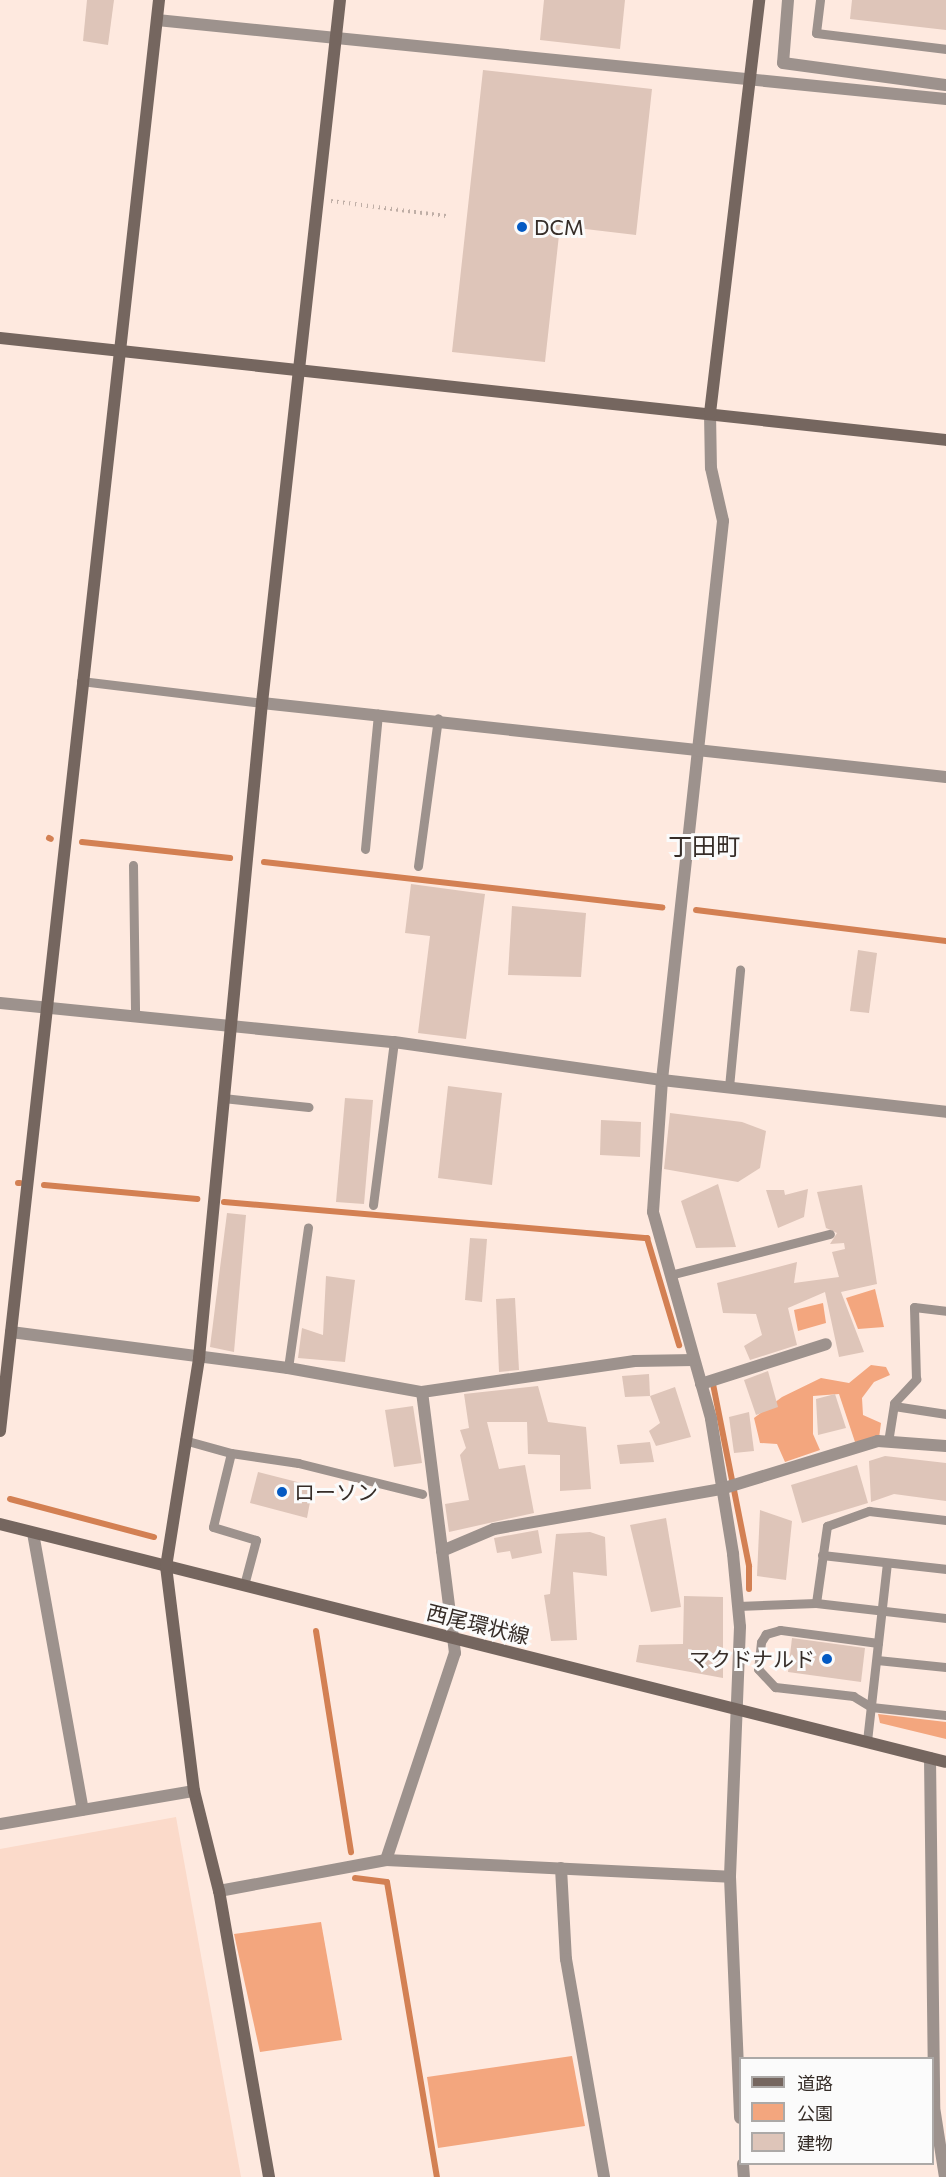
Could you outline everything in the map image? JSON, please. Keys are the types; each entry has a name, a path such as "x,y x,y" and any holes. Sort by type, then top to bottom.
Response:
{"street":[{"path":"0,1431 81,681 159,0"},
{"path":"268,2177 219,1891 194,1791 166,1568 184,1440 199,1358 262,703 340,0"},
{"path":"739,2074 730,1877 738,1606 725,1488 701,1384 652,1212 662,1080 723,521 711,468 710,413 759,0"},
{"path":"788,0 783,63 946,86"},
{"path":"157,20 946,99"},
{"path":"0,338 946,440"},
{"path":"262,703 438,718 946,777"},
{"path":"0,1003 394,1042 662,1080 946,1112"},
{"path":"11,1332 288,1368 422,1392 635,1361 694,1360"},
{"path":"701,1384 826,1344"},
{"path":"386,1860 431,1736 455,1653 422,1392"},
{"path":"442,1551 494,1529 725,1488 888,1442 946,1446"},
{"name":"西尾環状線","path":"0,1524 166,1568 244,1585 946,1762"},
{"path":"33,1533 83,1810"},
{"path":"930,1758 933,2057"},
{"path":"0,1824 194,1791"},
{"path":"219,1891 386,1860 730,1877"},
{"path":"561,1868 566,1959 604,2177"},
{"path":"934,2107 945,2177"}],"lane":[{"path":"820,0 816,33 946,49"},
{"path":"81,681 262,703"},
{"path":"364,849 378,714"},
{"path":"418,866 438,718"},
{"path":"133,865 135,1016"},
{"path":"729,1087 740,970"},
{"path":"373,1205 394,1042"},
{"path":"223,1098 309,1107"},
{"path":"288,1368 308,1227"},
{"path":"670,1275 830,1234"},
{"path":"888,1442 894,1406 916,1379 914,1307 946,1311"},
{"path":"894,1406 946,1414"},
{"path":"184,1440 231,1453 298,1463 422,1494"},
{"path":"231,1453 213,1527 256,1540 244,1585"},
{"path":"816,1603 826,1526 869,1511 946,1520"},
{"path":"822,1556 946,1569"},
{"path":"867,1741 887,1563"},
{"path":"738,1606 816,1603 946,1618"},
{"path":"878,1643 780,1630 766,1634 761,1642 758,1669 775,1687 853,1696 871,1707 946,1715"},
{"path":"877,1660 946,1667"}],"path":[{"path":"319,200 446,216"}],"shaded area":[{"path":"176,1817 241,2177 0,2177 0,1849"}],"green space":[{"path":"875,1289 884,1327 858,1329 846,1298"},
{"path":"823,1303 826,1323 798,1331 794,1310"},
{"path":"871,1365 886,1367 890,1375 874,1382 862,1398 863,1415 881,1423 879,1438 855,1442 839,1394 813,1396 813,1434 820,1450 785,1462 777,1444 760,1443 754,1418 782,1397 821,1378 849,1383"},
{"path":"878,1714 946,1722 946,1739 880,1723"},
{"path":"321,1922 342,2040 260,2052 234,1934"},
{"path":"572,2056 585,2126 438,2148 427,2077"}],"building":[{"path":"87,0 114,0 108,45 83,41"},
{"path":"544,0 625,0 620,49 540,40"},
{"path":"852,0 946,0 946,30 850,19"},
{"path":"483,70 652,89 636,235 560,226 545,362 452,352"},
{"path":"411,884 485,894 466,1039 418,1033 430,936 405,933"},
{"path":"512,906 586,913 581,977 508,975"},
{"path":"858,950 877,953 869,1013 850,1011"},
{"path":"448,1086 502,1093 492,1185 438,1178"},
{"path":"345,1098 373,1100 364,1204 336,1202"},
{"path":"670,1113 742,1122 766,1131 760,1168 738,1182 664,1169"},
{"path":"601,1120 641,1122 640,1157 600,1155"},
{"path":"718,1184 736,1247 696,1248 681,1201"},
{"path":"862,1185 877,1284 841,1292 864,1352 839,1357 825,1292 788,1308 797,1345 750,1360 744,1346 762,1335 756,1314 723,1313 717,1283 797,1262 794,1283 839,1277 832,1252 845,1249 844,1243 830,1244 837,1233 826,1228 817,1192"},
{"path":"808,1189 804,1217 778,1228 766,1190 784,1190 785,1195"},
{"path":"227,1213 246,1215 234,1352 210,1347"},
{"path":"470,1238 487,1239 482,1302 465,1300"},
{"path":"326,1276 355,1280 345,1362 298,1358 302,1328 323,1335"},
{"path":"515,1298 519,1370 499,1372 496,1299"},
{"path":"768,1371 778,1407 756,1415 744,1380"},
{"path":"649,1374 650,1396 625,1397 622,1376"},
{"path":"538,1386 548,1422 586,1427 591,1489 560,1491 560,1455 528,1454 527,1422 487,1422 499,1469 525,1465 534,1513 449,1532 445,1504 469,1500 460,1455 466,1448 460,1430 469,1428 464,1394"},
{"path":"675,1387 691,1437 656,1446 649,1431 660,1423 650,1396"},
{"path":"835,1394 846,1428 818,1435 816,1399"},
{"path":"413,1406 422,1463 394,1467 385,1410"},
{"path":"749,1412 754,1451 734,1453 729,1417"},
{"path":"650,1442 654,1462 620,1464 617,1445"},
{"path":"885,1456 946,1463 946,1501 894,1494 871,1502 869,1461"},
{"path":"857,1465 868,1503 802,1523 791,1485"},
{"name":"ローソン","path":"258,1472 313,1486 307,1518 250,1503"},
{"path":"760,1510 792,1521 786,1580 757,1576"},
{"path":"666,1518 681,1607 651,1612 630,1525"},
{"path":"538,1530 542,1553 512,1559 510,1551 497,1553 494,1538"},
{"path":"590,1532 605,1537 607,1576 573,1572 577,1640 551,1641 544,1595 550,1594 556,1534"},
{"path":"684,1596 723,1597 723,1678 636,1662 639,1645 683,1644"},
{"name":"マクドナルド","path":"792,1638 865,1648 861,1682 788,1672"}],"waterway":[{"path":"82,842 230,858"},
{"path":"264,862 662,907"},
{"path":"696,910 946,941"},
{"path":"44,1185 197,1199"},
{"path":"224,1202 647,1238 679,1345"},
{"path":"713,1384 749,1566 749,1589"},
{"path":"10,1499 154,1537"},
{"path":"316,1631 351,1852"},
{"path":"355,1878 387,1882 437,2177"}],"place":[{"name":"DCM","path":"522,227"},
{"name":"ローソン","path":"282,1492"},
{"name":"マクドナルド","path":"827,1659"}],"district":[{"name":"丁田町","path":"704,846"}]}
